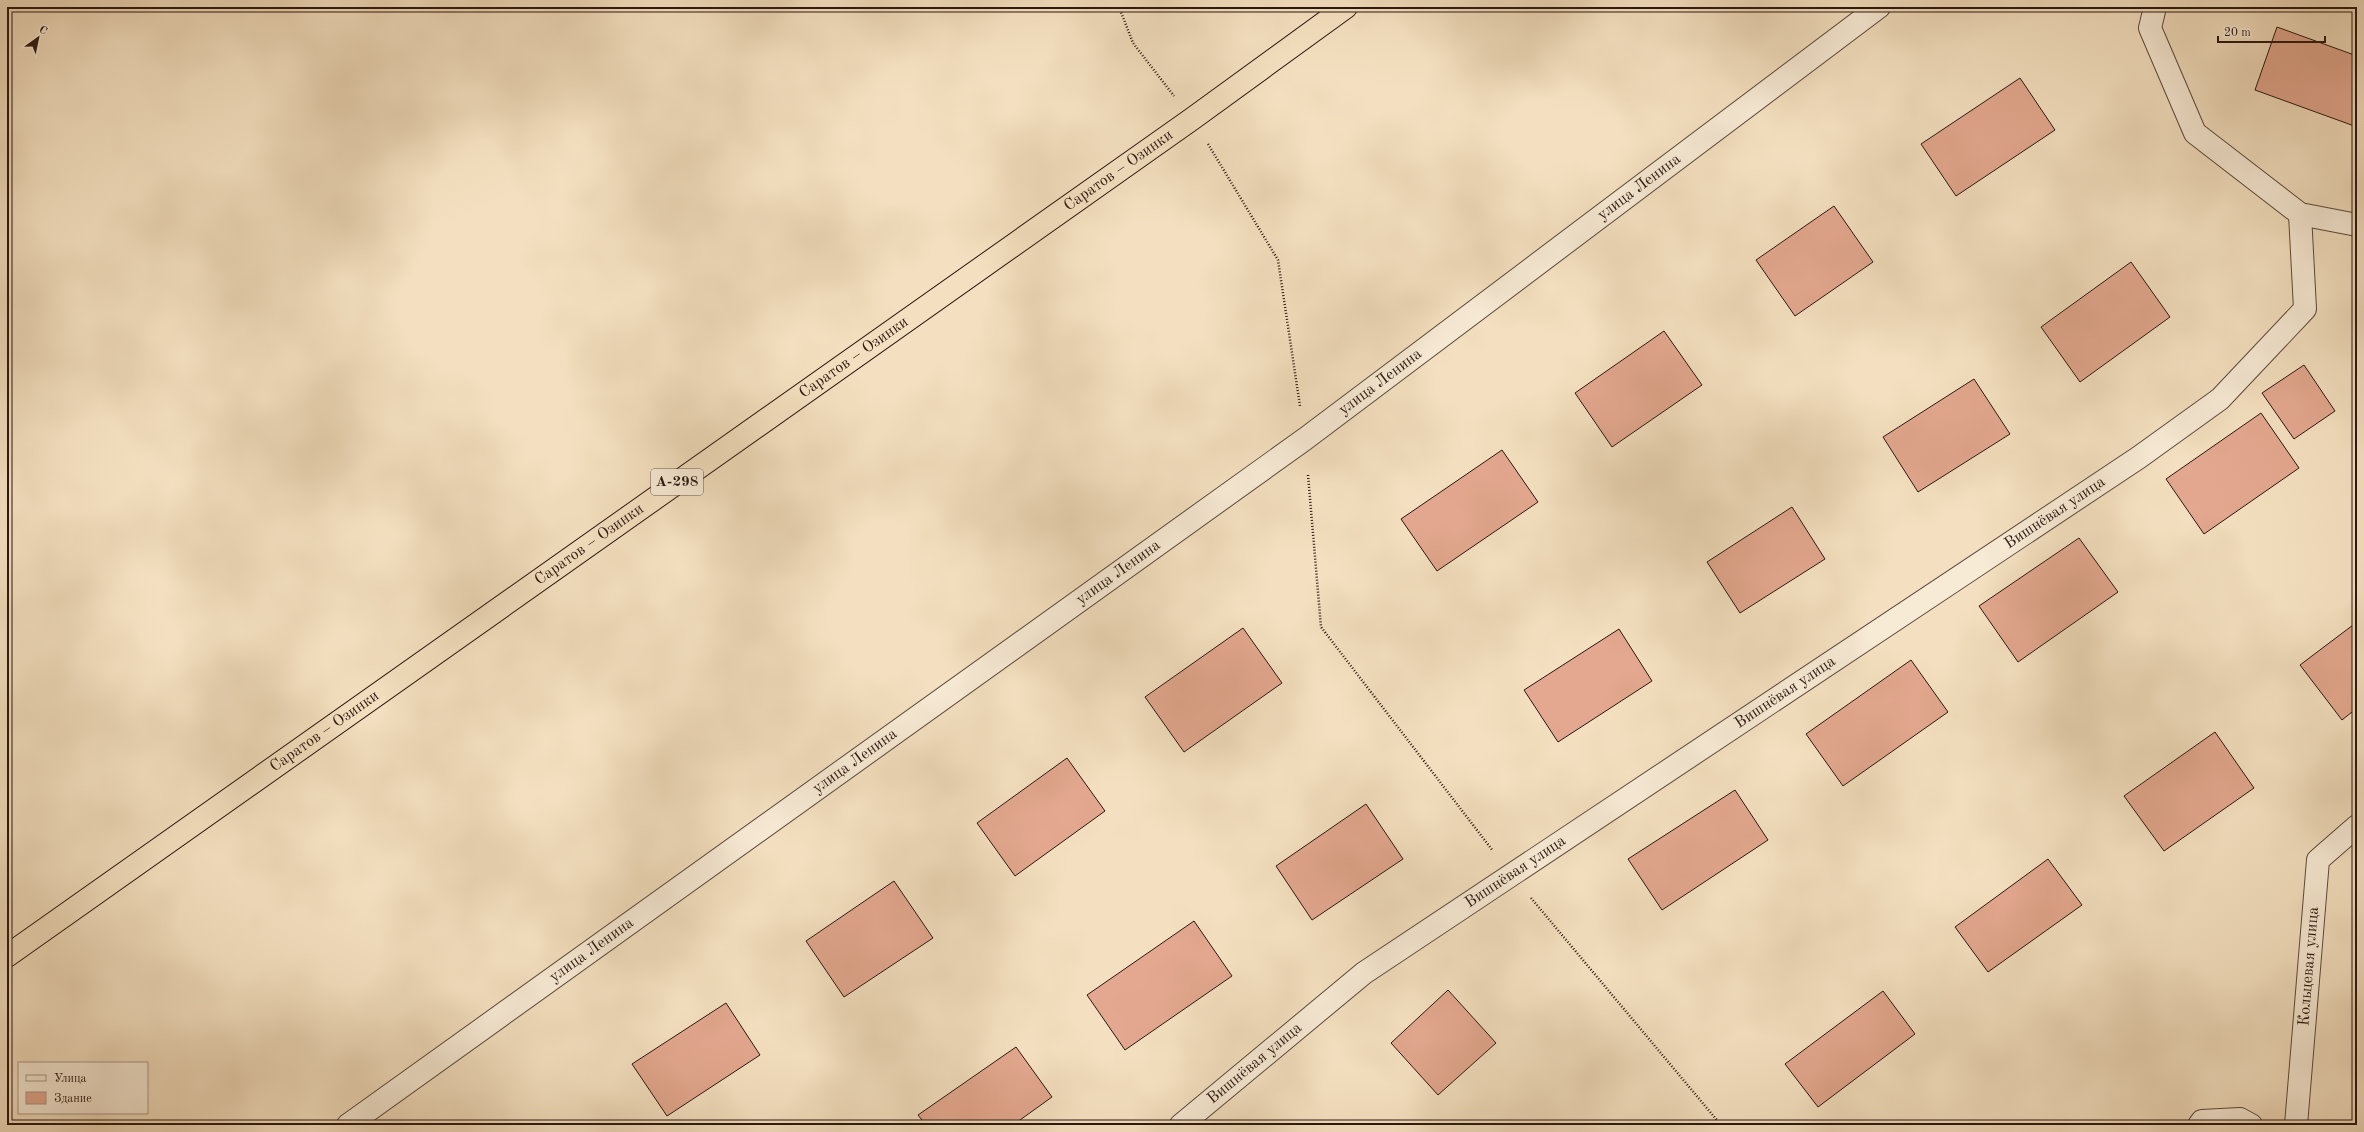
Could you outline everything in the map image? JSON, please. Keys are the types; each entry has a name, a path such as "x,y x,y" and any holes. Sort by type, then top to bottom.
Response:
{"highway":[{"name":"Саратов – Озинки","path":"7,956 1192,118 1346,7"}],"street":[{"name":"улица Ленина","path":"348,1125 1304,439 1880,7"},
{"path":"2155,7 2150,28 2195,132 2300,214 2357,225"},
{"name":"Вишнёвая улица","path":"1182,1125 1364,973 2138,458 2220,398 2305,309 2300,214"},
{"name":"Кольцевая улица","path":"2296,1125 2318,860 2357,826"},
{"path":"2199,1125 2202,1121 2240,1118 2251,1125"}],"path":[{"path":"1119,7 1134,43 1192,118 1278,260 1304,439 1321,627 1511,875 1721,1125"}],"building":[{"path":"2277,27 2357,56 2357,127 2255,90"},
{"path":"2020,78 2055,130 1956,196 1921,144"},
{"path":"1834,206 1873,262 1795,316 1756,260"},
{"path":"2131,262 2170,317 2080,382 2041,327"},
{"path":"1664,331 1702,385 1612,447 1575,393"},
{"path":"2304,365 2335,411 2294,439 2262,393"},
{"path":"1974,379 2010,434 1918,492 1883,437"},
{"path":"2261,413 2299,468 2204,534 2166,479"},
{"path":"1502,450 1538,502 1437,571 1401,519"},
{"path":"1792,507 1825,559 1740,613 1707,562"},
{"path":"2079,538 2118,592 2018,662 1979,606"},
{"path":"2357,622 2357,708 2342,720 2300,665"},
{"path":"1243,628 1282,683 1184,752 1145,697"},
{"path":"1619,629 1652,681 1558,742 1524,690"},
{"path":"1911,660 1948,712 1843,786 1806,734"},
{"path":"2215,732 2254,788 2164,851 2124,796"},
{"path":"1067,758 1105,811 1015,876 977,823"},
{"path":"1735,790 1768,840 1662,910 1628,859"},
{"path":"1366,804 1403,859 1312,920 1276,866"},
{"path":"2048,859 2082,905 1988,972 1955,927"},
{"path":"894,881 933,938 844,997 806,941"},
{"path":"1194,921 1232,976 1125,1050 1087,995"},
{"path":"1448,990 1496,1043 1438,1095 1391,1043"},
{"path":"1883,991 1915,1034 1818,1107 1785,1064"},
{"path":"726,1003 760,1055 667,1116 632,1064"},
{"path":"1016,1047 1052,1097 1013,1125 926,1125 918,1115"}]}
